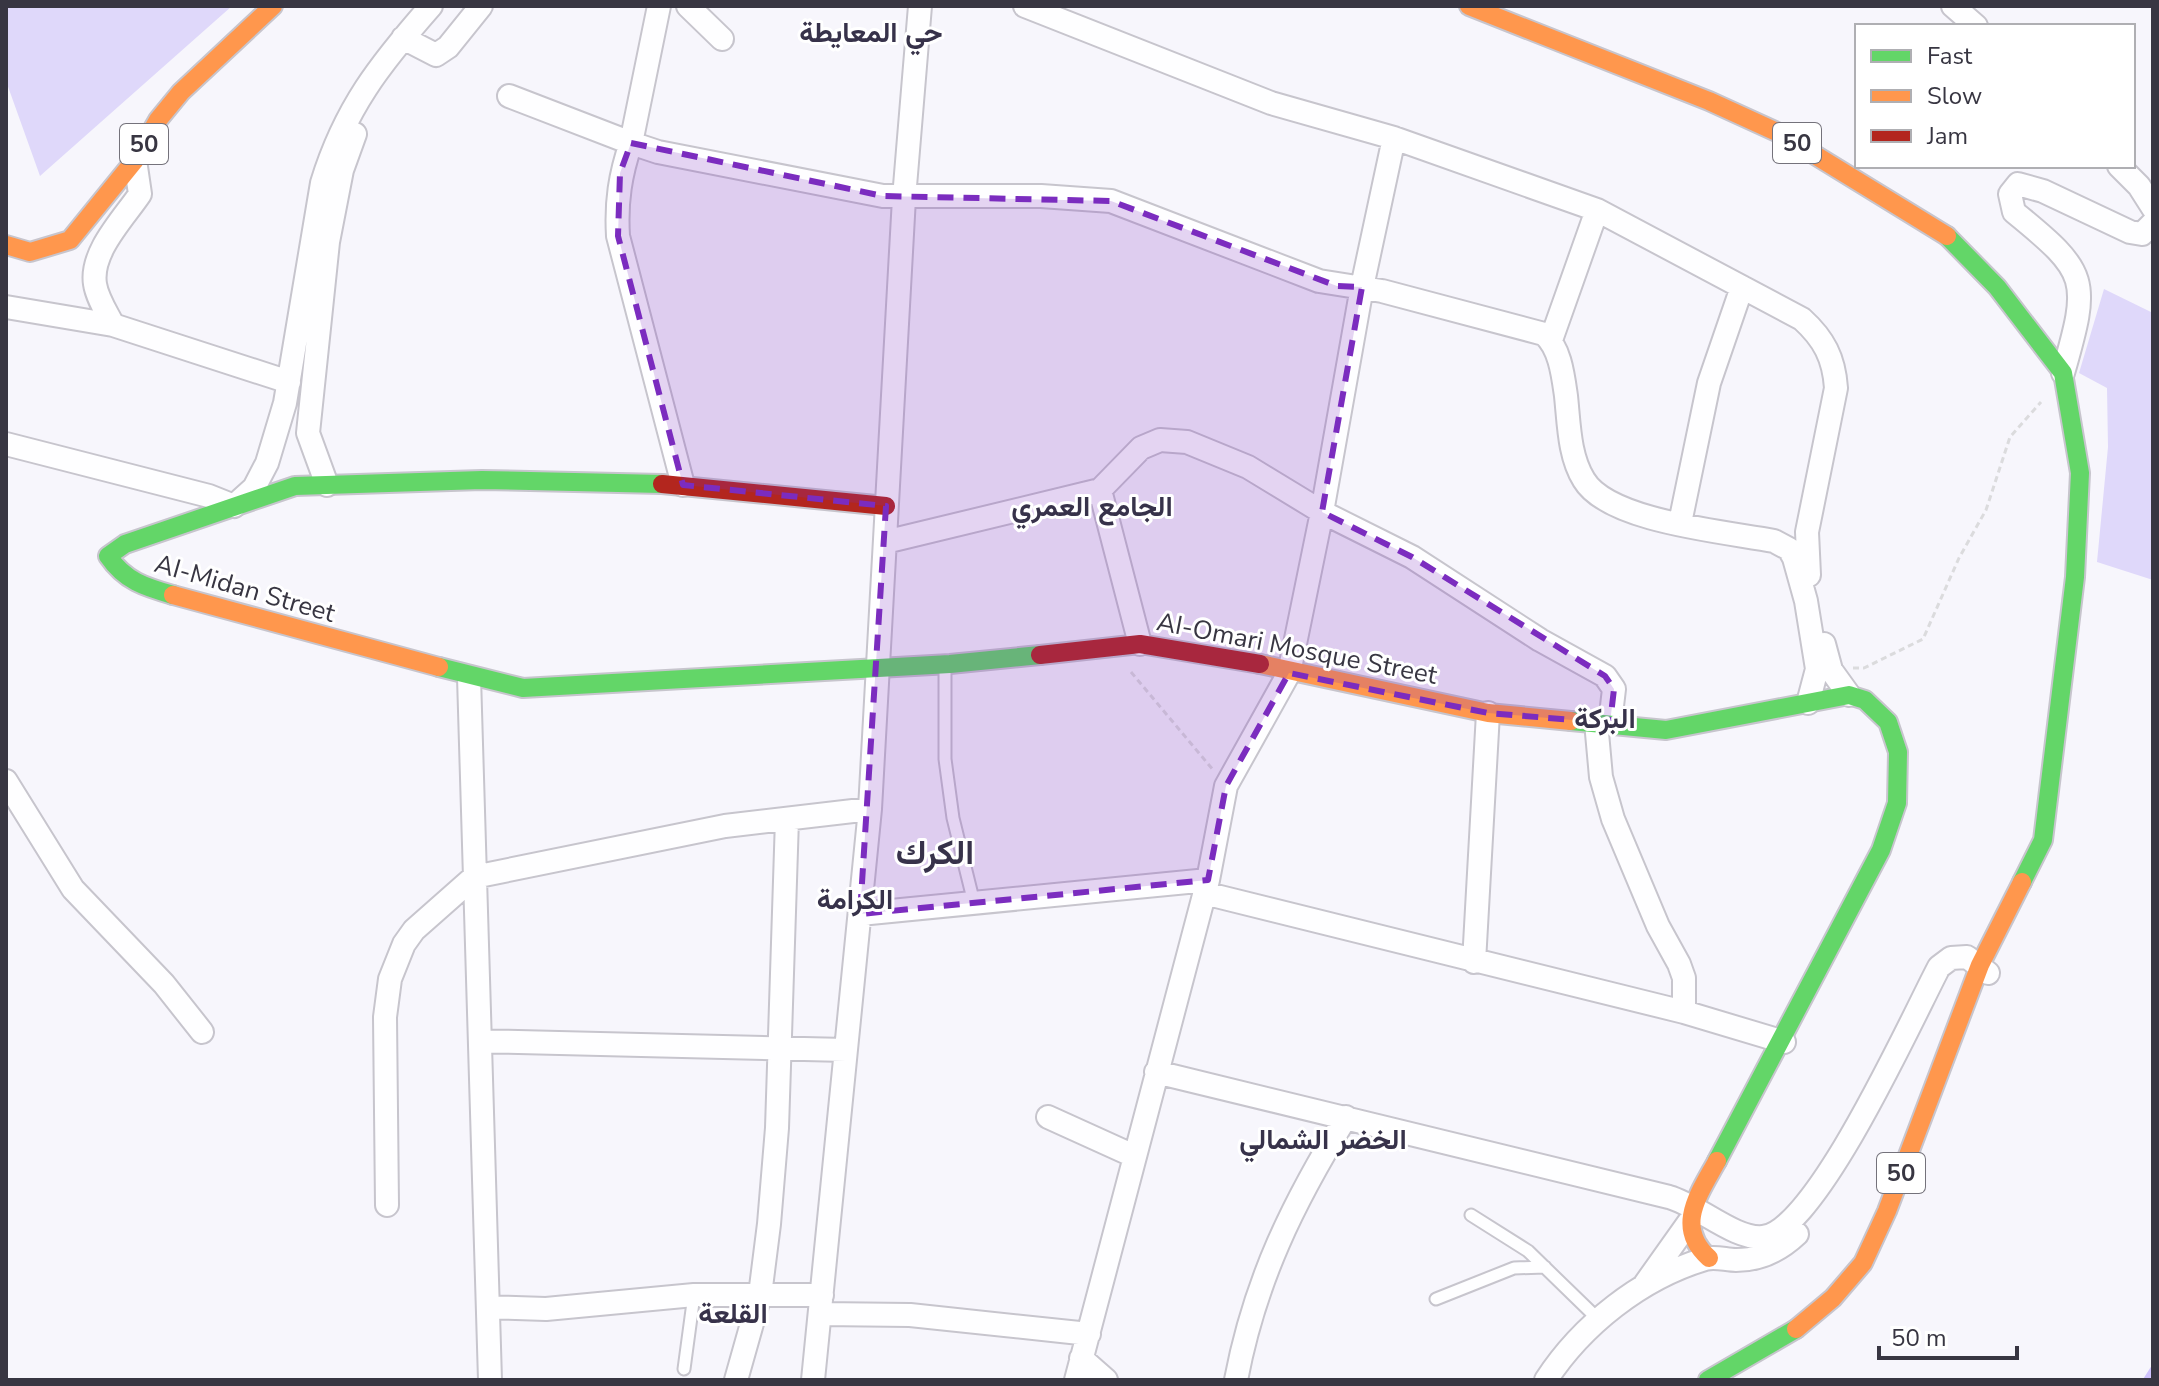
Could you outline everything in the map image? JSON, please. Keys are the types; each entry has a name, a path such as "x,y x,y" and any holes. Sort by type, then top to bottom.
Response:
{"street":[{"name":"50","path":"6,245 30,252 70,240 135,160 158,120 181,92 273,6"},
{"path":"409,41 431,6"},
{"path":"6,444 209,496 234,506 254,488 267,463 289,382 322,183 339,154 368,80 447,6"},
{"path":"409,41 430,54 442,52 481,6"},
{"path":"659,6 631,143 618,187 618,236 683,485"},
{"path":"688,6 722,39"},
{"path":"813,1380 870,809 904,198 920,6"},
{"path":"1025,6 1271,103 1394,138 1597,210 1808,325 1824,342 1835,371 1836,388 1797,550 1798,569 1815,647 1817,675 1808,703"},
{"name":"50","path":"1469,6 1709,101 1779,133 1878,190 1945,234 1997,287 2063,373 2080,473 2075,577 2043,840 2013,901 2003,955 1983,980 1863,1263 1833,1298 1801,1326 1708,1380"},
{"path":"1953,6 1974,24"},
{"path":"509,96 631,143 843,190 904,198 1041,196 1111,201 1319,281 1362,287 1523,326 1551,340"},
{"path":"1106,1380 1079,1369 1206,887 1226,786 1289,673 1322,512 1362,287 1394,138"},
{"path":"327,485 308,433 339,154"},
{"path":"113,325 95,284 96,270 102,250 140,194 135,160"},
{"path":"2121,168 2139,186 2153,208"},
{"path":"2063,373 2078,321 2080,301 2076,277 2068,258 2047,236 2014,212 2010,194 2018,184 2043,191 2130,232 2142,234 2153,223"},
{"path":"1597,210 1551,340 1565,388 1573,450 1585,483 1608,500 1642,515 1774,541 1797,550"},
{"path":"1680,523 1709,383 1742,287"},
{"path":"6,307 113,325 289,382"},
{"path":"885,542 1100,490 1141,448 1171,439 1187,442 1248,467 1322,512 1412,557 1540,640 1605,676 1614,689 1603,722 1601,777 1613,819 1658,926 1684,978 1684,1012"},
{"name":"AI-Midan Street","path":"879,666 523,688 469,677 139,585 119,572 108,556 125,544 295,486 482,480 683,485 886,506"},
{"path":"1100,490 1140,644"},
{"path":"1645,1284 1691,1213 1784,1042 1868,876 1897,803 1898,760 1888,721 1882,709 1871,701 1849,695 1831,670 1797,550"},
{"name":"AI-Omari Mosque Street","path":"879,666 945,664 1140,644 1218,655 1289,673 1488,713 1666,730 1849,695"},
{"path":"469,677 490,1380"},
{"path":"1474,962 1488,713"},
{"path":"6,781 73,889 164,984 202,1032"},
{"path":"387,1205 385,1017 390,979 404,944 414,930 474,877 725,826 870,809"},
{"path":"736,1380 760,1295 769,1224 780,1050 787,819"},
{"path":"860,914 1206,887 1474,962 1684,1012 1784,1042"},
{"path":"1546,1380 1561,1357 1599,1320 1645,1284 1709,1258 1756,1248 1794,1221 1829,1176 1939,967 1959,956 1974,959 1983,980"},
{"name":"50","path":"1742,1380 1848,1308 1869,1284 1907,1210 1983,980"},
{"path":"480,1041 846,1050"},
{"path":"1156,1072 1346,1117 1691,1213 1735,1230 1756,1248"},
{"path":"1048,1117 1134,1156"},
{"path":"1236,1380 1244,1337 1273,1249 1292,1208 1346,1117"},
{"path":"1691,1213 1693,1240 1709,1258"},
{"path":"488,1307 546,1309 694,1295 760,1295 822,1305 1089,1334"}],"lane":[{"path":"945,664 945,759 953,818 974,903"},
{"path":"1471,1215 1516,1242 1599,1320"},
{"path":"1436,1299 1514,1268 1545,1267"},
{"path":"684,1369 694,1295"}],"path":[{"path":"1831,670 1864,668 1923,639 1959,558 1986,510 2010,437 2063,373"},
{"path":"1110,646 1226,786"}],"highlighted area":[{"path":"631,143 883,196 1111,201 1337,286 1362,287 1322,512 1412,557 1605,676 1614,689 1610,723 1488,713 1289,673 1226,786 1208,880 860,914 886,506 683,485 618,236 620,173"}],"shaded area":[{"path":"6,6 232,6 40,176 6,81"},
{"path":"2104,289 2153,313 2153,580 2097,562 2108,447 2107,388 2079,373"}],"waterway":[{"path":"2146,1380 2153,1369"}],"traffic: fast":[{"path":"1947,236 1997,287 2063,373 2080,473 2075,577 2043,840 2022,882"},
{"path":"173,595 136,582 121,572 108,556 125,544 295,486 482,480 662,484"},
{"path":"439,667 523,688 950,664 1040,655"},
{"path":"1571,721 1666,730 1849,695 1865,700 1888,722 1898,752 1897,803 1881,850 1717,1161"},
{"path":"1708,1380 1796,1329"}],"traffic: slow":[{"path":"6,245 30,252 70,240 135,160 158,120 181,92 273,6"},
{"path":"1469,6 1709,101 1779,133 1947,236"},
{"path":"173,595 439,667"},
{"path":"1260,664 1488,713 1571,721"},
{"path":"1796,1329 1833,1298 1863,1263 1887,1211 1980,965 2022,882"},
{"path":"1709,1258 1699,1246 1691,1222 1697,1198 1717,1161"}],"traffic: jam":[{"path":"662,484 886,506"},
{"path":"1040,655 1140,644 1260,664"}],"district":[{"name":"حي المعايطة","path":"871,32"},
{"name":"الجامع العمري","path":"1092,506"},
{"name":"البركة","path":"1605,718"},
{"name":"الكرك","path":"935,852"},
{"name":"الكرامة","path":"855,899"},
{"name":"الخضر الشمالي","path":"1323,1139"},
{"name":"القلعة","path":"733,1313"}]}
